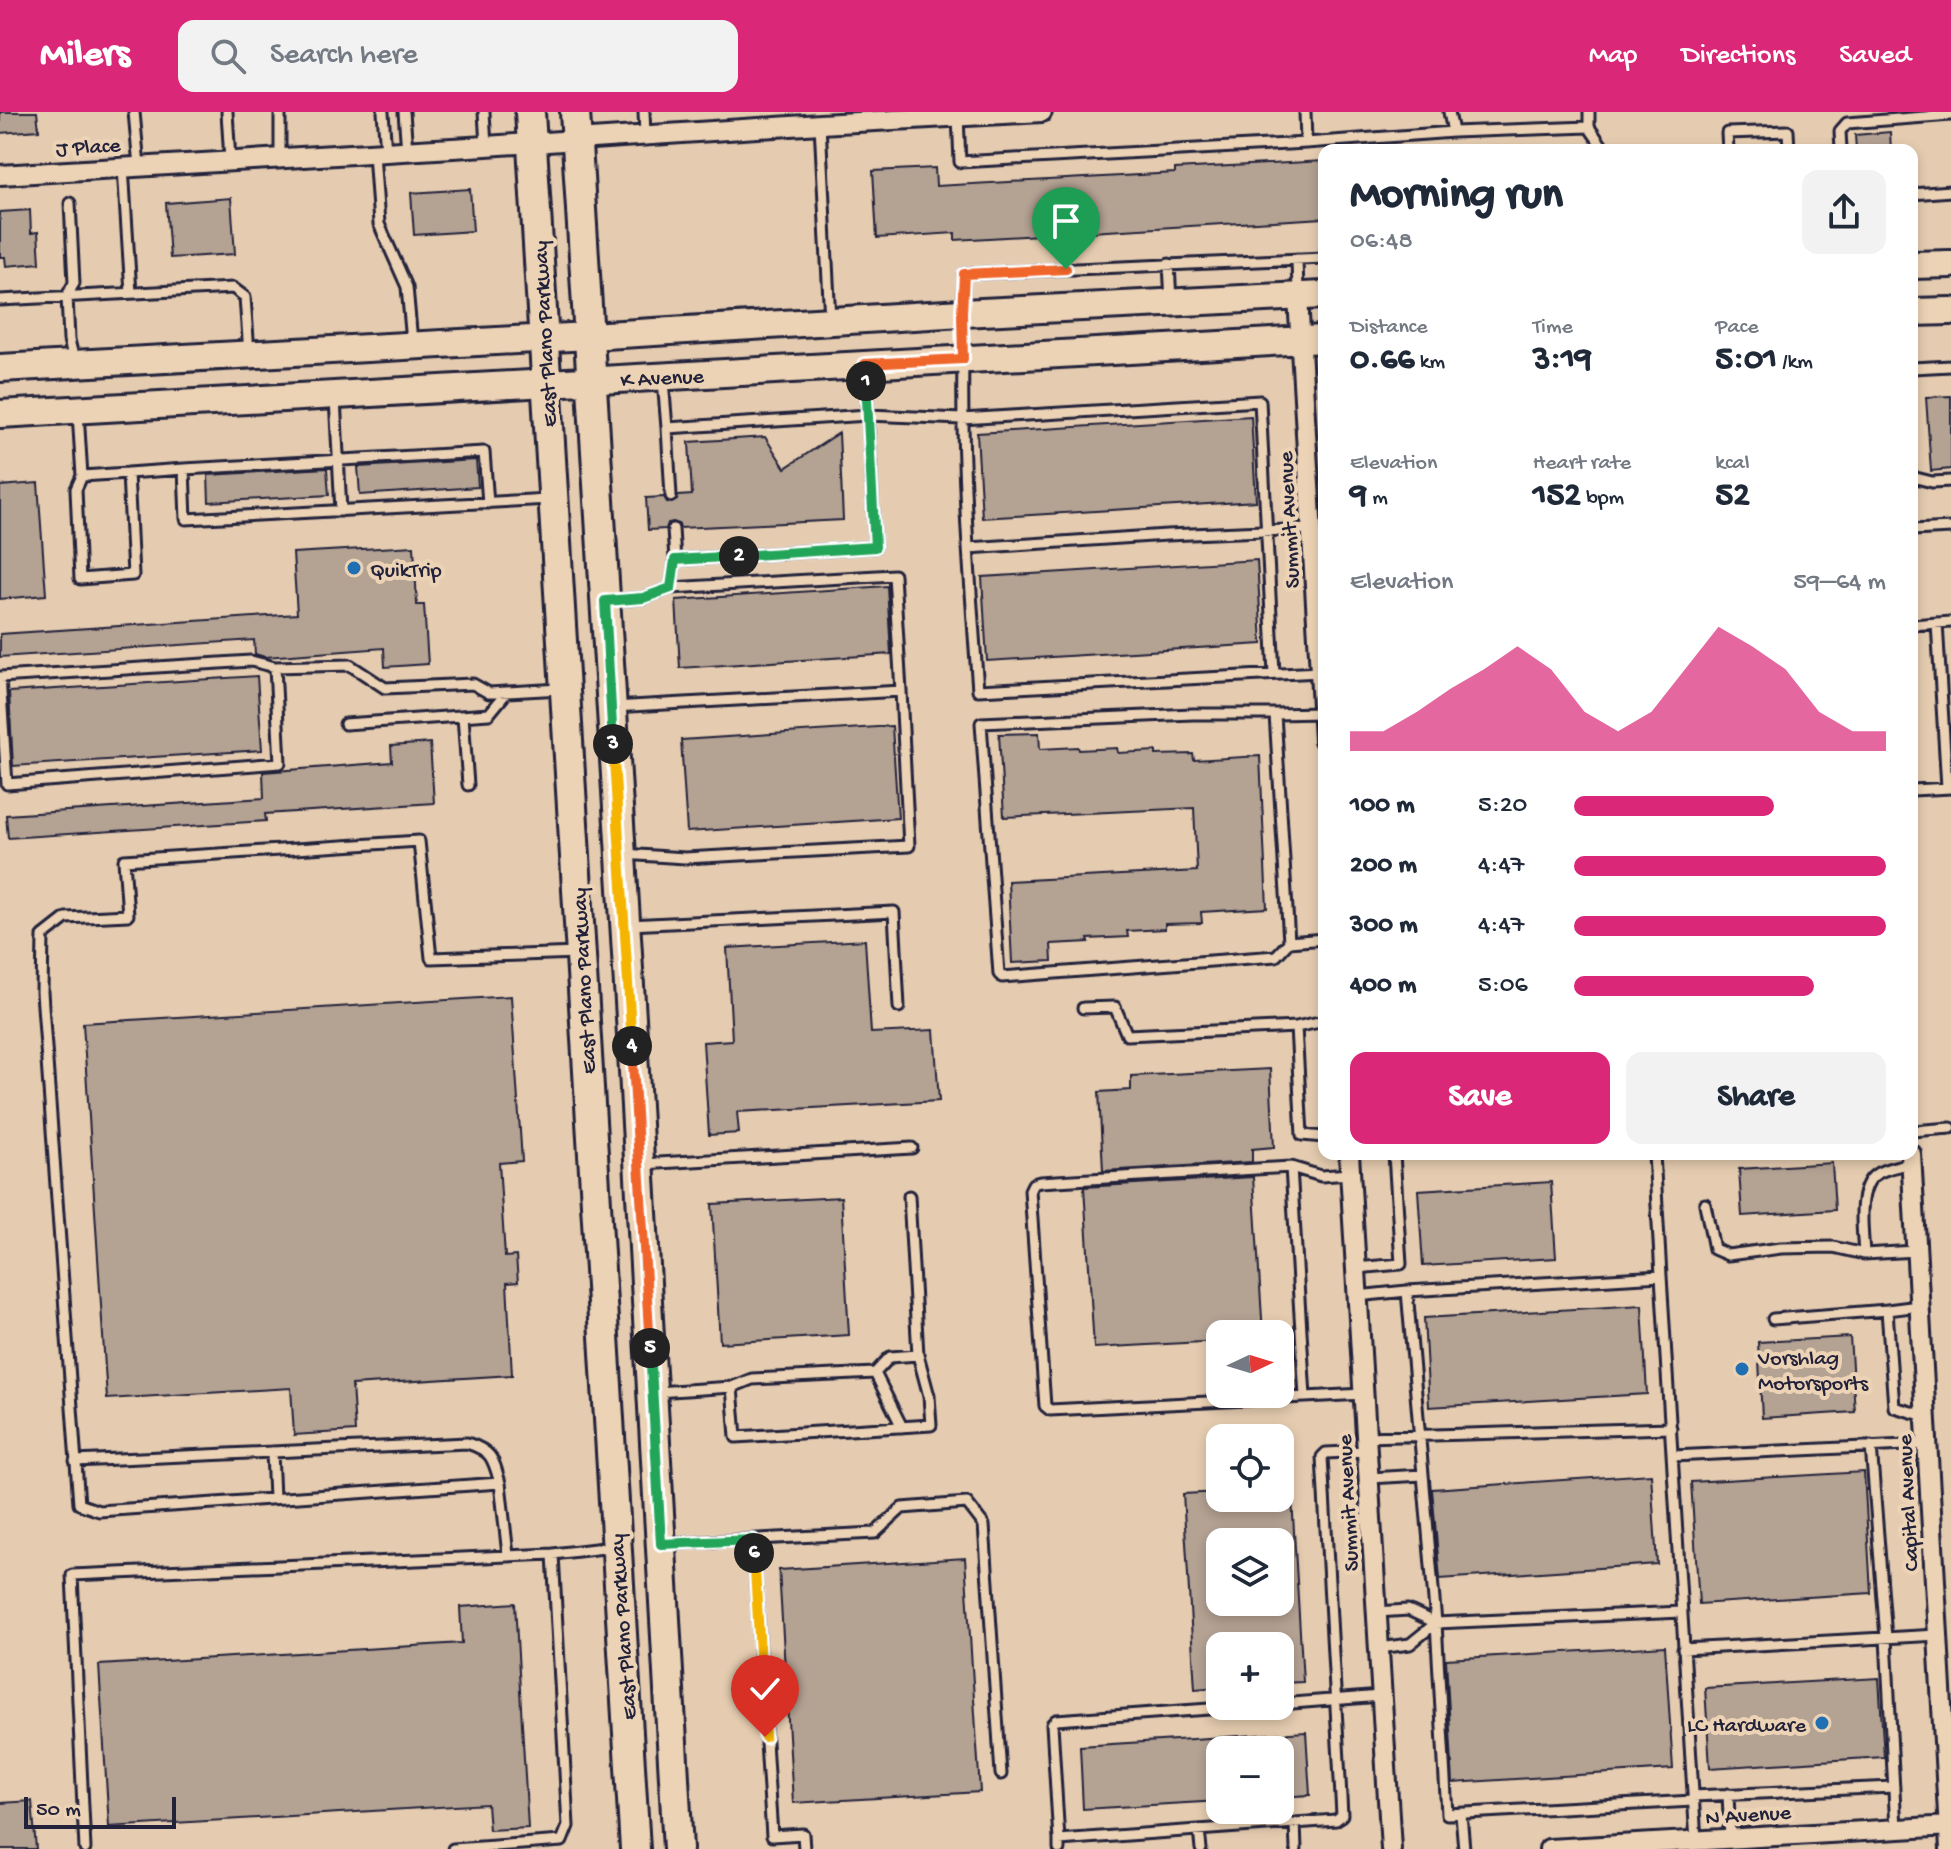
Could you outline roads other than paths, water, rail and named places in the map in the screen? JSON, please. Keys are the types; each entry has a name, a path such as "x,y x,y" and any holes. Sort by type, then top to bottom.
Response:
{"main road":[{"name":"East Plano Parkway","path":"530,112 635,1849"},
{"name":"East Plano Parkway","path":"575,126 678,1849"},
{"path":"1918,265 1951,264"},
{"name":"K Avenue","path":"0,368 830,320 1311,296"},
{"path":"1918,312 1951,311"},
{"path":"962,313 963,359"},
{"name":"K Avenue","path":"0,414 1312,339"},
{"path":"75,364 78,409"},
{"path":"564,689 611,707"},
{"path":"582,953 624,926"},
{"path":"593,1167 639,1164"},
{"path":"615,1547 661,1544"}],"street":[{"name":"J Place","path":"0,175 532,143 575,126 645,135 820,124 850,117 1042,112"},
{"name":"Summit Avenue","path":"1311,296 1311,529 1318,589"},
{"name":"Summit Avenue","path":"1349,1160 1391,1849"},
{"name":"Capital Avenue","path":"1911,1160 1950,1849"},
{"name":"N Avenue","path":"1549,1849 1664,1846 1696,1841 1735,1842 1950,1826"}],"lane":[{"path":"131,293 134,112"},
{"path":"227,112 230,160"},
{"path":"280,112 280,158"},
{"path":"383,112 379,224 407,287 413,346"},
{"path":"404,112 407,151"},
{"path":"484,112 486,146"},
{"path":"644,112 645,135"},
{"path":"1305,112 1306,143"},
{"path":"1449,112 1453,132"},
{"path":"1589,112 1589,127 1601,144"},
{"path":"1841,144 1840,131 1847,123 1951,115"},
{"path":"958,116 960,162 1453,132 1589,127"},
{"path":"820,124 830,320"},
{"path":"1728,144 1727,133 1788,131 1789,144"},
{"path":"1918,194 1951,191"},
{"path":"70,203 74,283 67,296 69,340 75,364"},
{"path":"962,313 964,274 1318,258"},
{"path":"1297,259 1311,296"},
{"path":"1169,264 1171,303"},
{"path":"0,300 233,288 245,297 250,355"},
{"path":"963,359 962,419 978,690 1274,674 1318,663"},
{"path":"675,560 875,547 865,364"},
{"path":"1918,368 1951,366"},
{"path":"663,375 671,496"},
{"path":"334,395 341,511"},
{"path":"667,428 868,415 962,419 1260,401 1274,674"},
{"path":"78,409 82,476 76,489 80,579 133,575 128,473"},
{"path":"82,476 484,452 488,503"},
{"path":"184,469 186,519 553,499"},
{"path":"1918,478 1932,482 1951,481"},
{"path":"1918,530 1951,528"},
{"path":"671,588 675,560 673,529"},
{"path":"968,548 1311,529"},
{"path":"605,601 643,598 671,588 894,575 909,846 685,858 620,854"},
{"path":"1918,625 1951,622"},
{"path":"1918,790 1949,787 1937,623"},
{"path":"275,667 280,763 7,784 0,677 251,661 275,667 350,665 385,688 473,684 489,693 564,689"},
{"path":"611,707 901,691"},
{"path":"345,724 489,714 507,692"},
{"path":"1318,713 1193,714 981,723 999,974 1002,977 1276,956 1289,942 1318,940"},
{"path":"1275,714 1289,942"},
{"path":"463,716 468,785"},
{"path":"500,1483 99,1511 79,1504 42,992 43,936 66,918 128,915 124,860 419,841 431,958 582,953"},
{"path":"624,926 894,912 899,1007"},
{"path":"1083,1008 1115,1007 1127,1035 1296,1027 1318,1022"},
{"path":"1296,1027 1302,1135 1318,1136"},
{"path":"1918,1131 1951,1128"},
{"path":"639,1164 912,1148"},
{"path":"1356,1268 1401,1264 1394,1160"},
{"path":"1654,1160 1696,1841"},
{"path":"1864,1254 1862,1199 1868,1183 1875,1175 1907,1160"},
{"path":"1291,1167 1305,1397"},
{"path":"1350,1174 1321,1176 1291,1167 1040,1182 1033,1184 1030,1190 1045,1406 1050,1410 1364,1394"},
{"path":"732,1387 736,1437 931,1425 929,1396 918,1355 909,1196"},
{"path":"1705,1204 1714,1249 1728,1255 1794,1247 1833,1247 1864,1254 1916,1251"},
{"path":"1357,1296 1661,1276"},
{"path":"1407,1291 1436,1623 1447,1814 1728,1794 1894,1787"},
{"path":"1773,1319 1919,1306"},
{"path":"1887,1310 1894,1407 1925,1416"},
{"path":"652,1392 732,1387 752,1379 875,1373 890,1357 918,1355"},
{"path":"875,1373 902,1427"},
{"path":"1206,1709 1056,1720 1052,1724 1059,1844 1336,1820 1342,1815 1322,1457 1326,1453 1420,1436 1671,1428"},
{"path":"75,1461 467,1443 481,1448 493,1458 500,1483 508,1555"},
{"path":"1673,1456 1927,1444"},
{"path":"1871,1446 1886,1638 1896,1829"},
{"path":"272,1452 274,1498"},
{"path":"1369,1478 1423,1475"},
{"path":"661,1544 875,1533 902,1508 967,1503 984,1525 1001,1774"},
{"path":"753,1540 772,1836 803,1834 804,1849"},
{"path":"85,1849 72,1575 553,1554 615,1547"},
{"path":"453,1849 562,1841 568,1826 553,1554"},
{"path":"1377,1612 1408,1610 1436,1623 1682,1612"},
{"path":"1379,1648 1410,1644 1436,1623"},
{"path":"1683,1649 1938,1635"},
{"path":"1294,1703 1381,1696"},
{"path":"1728,1794 1735,1842"},
{"path":"1461,1814 1464,1849"},
{"path":"1295,1823 1296,1849"},
{"path":"1199,1830 1201,1849"}],"place":[{"name":"QuikTrip","path":"354,568"},
{"name":"Vorshlag Motorsports","path":"1742,1369"},
{"name":"LC Hardware","path":"1822,1723"}]}
